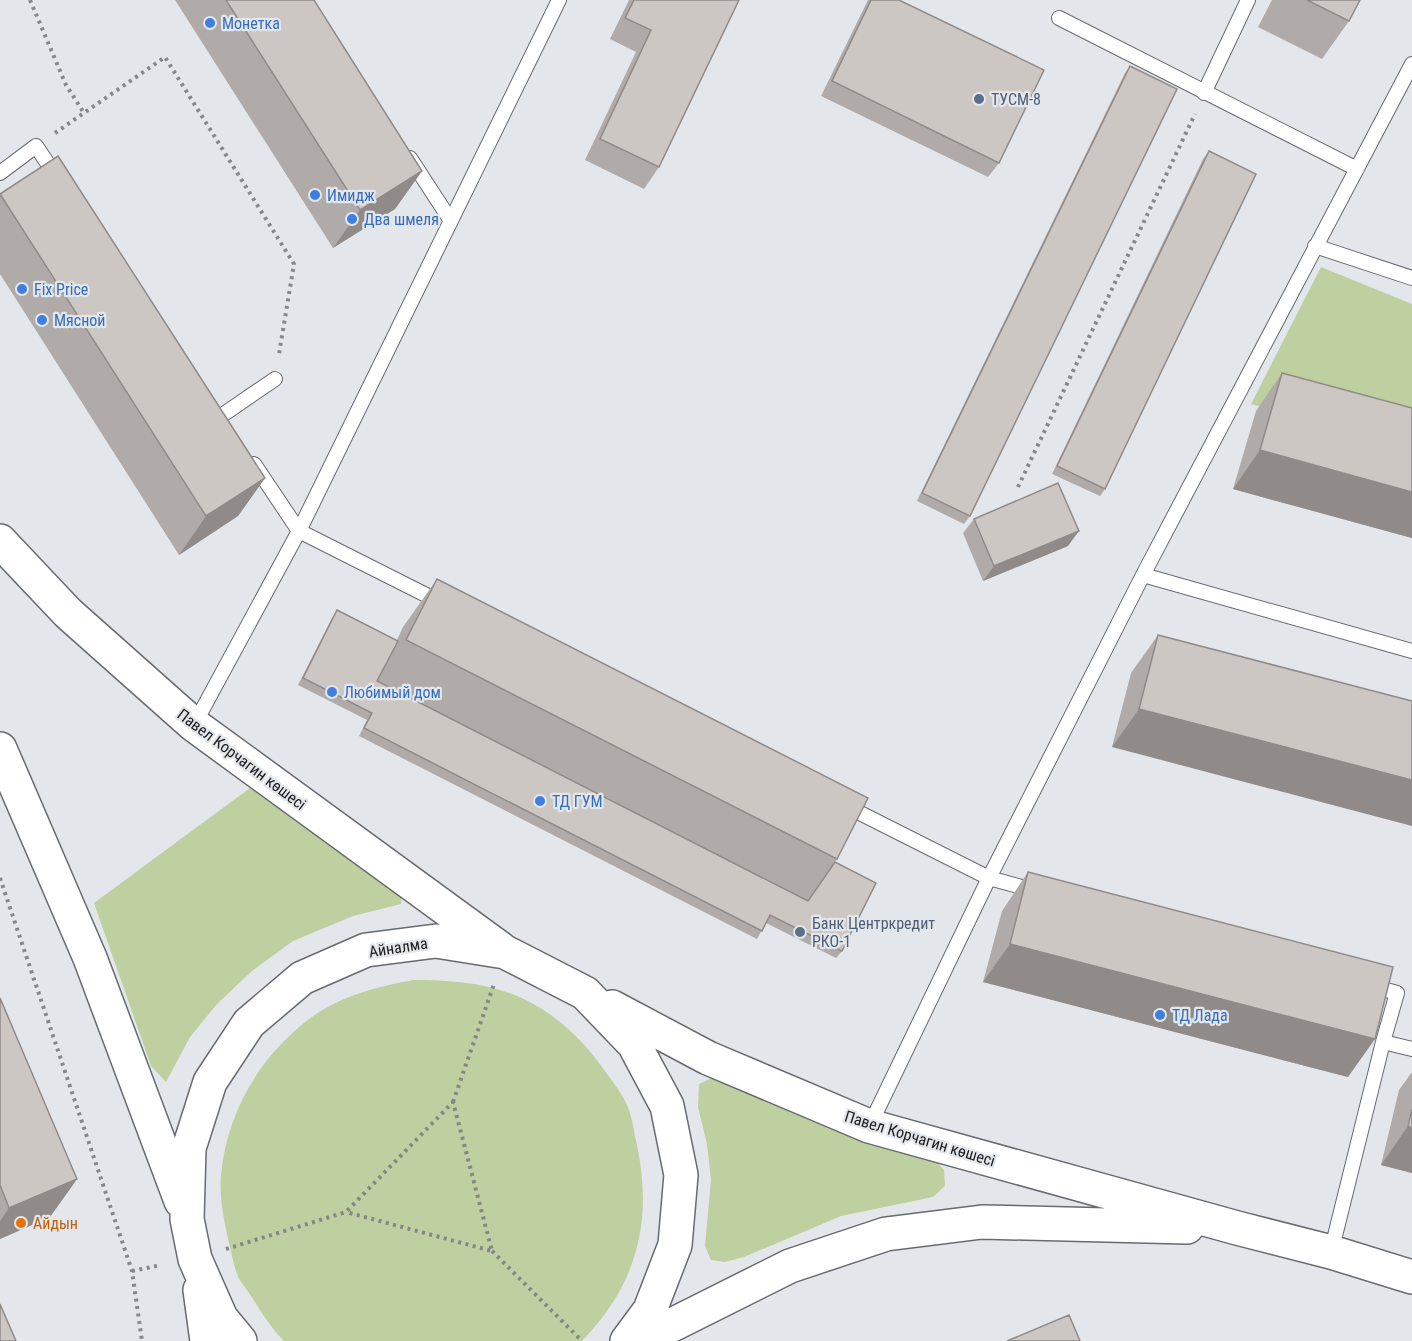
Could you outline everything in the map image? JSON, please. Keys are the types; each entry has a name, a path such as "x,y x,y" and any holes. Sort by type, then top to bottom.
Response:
{"street":[{"name":"Павел Корчагин көшесі","path":"0,541 68,614 194,725 505,952"},
{"path":"0,749 90,958 187,1219"},
{"name":"Айналма","path":"240,1341 221,1318 195,1259 187,1219 189,1148 210,1082 249,1023 302,978 366,950 436,941 505,952 585,993 634,1044 667,1106 681,1175 675,1245 650,1310 627,1341"},
{"name":"Павел Корчагин көшесі","path":"585,993 708,1058 869,1126 1412,1276"},
{"name":"Павел Корчагин көшесі","path":"644,1341 789,1266 886,1234 982,1222 1237,1228"},
{"path":"195,1259 207,1341"}],"lane":[{"path":"194,725 299,531 559,0"},
{"path":"1204,93 1248,0"},
{"path":"1059,18 1357,169"},
{"path":"869,1126 989,878 1143,575 1412,64"},
{"path":"0,173 36,146 63,185"},
{"path":"406,151 451,221"},
{"path":"1315,246 1412,278"},
{"path":"221,416 276,379"},
{"path":"247,454 299,531 448,606"},
{"path":"1143,575 1412,651"},
{"path":"830,798 989,878 1046,894"},
{"path":"1331,1252 1396,993 1351,980"},
{"path":"1383,1042 1412,1049"}],"path":[{"path":"30,0 66,85 84,113"},
{"path":"36,146 165,57 294,264 276,379"},
{"path":"1018,487 1204,93"},
{"path":"0,878 132,1271 142,1341"},
{"path":"132,1271 195,1259 345,1212 453,1102 505,952"},
{"path":"453,1102 492,1251"},
{"path":"345,1212 492,1251 582,1341"}],"green space":[{"path":"1321,267 1412,304 1412,450 1251,404"},
{"path":"250,788 402,889 401,904 353,916 293,941 252,971 217,1004 190,1037 166,1082 151,1066 94,903"},
{"path":"414,980 476,984 512,994 539,1007 563,1024 584,1044 627,1104 641,1173 643,1200 641,1226 628,1274 601,1319 582,1341 284,1341 265,1318 238,1276 224,1217 221,1175 231,1127 252,1083 265,1062 281,1044 319,1012 365,991"},
{"path":"716,1076 935,1160 944,1170 945,1186 933,1197 841,1216 744,1257 725,1262 711,1260 705,1246 711,1180 707,1144 698,1107 699,1084"}],"building":[{"path":"226,0 314,0 422,171 360,210"},
{"path":"634,0 739,0 659,167 600,139 651,30 625,18"},
{"path":"871,0 899,0 1044,70 999,163 832,81"},
{"path":"1307,0 1360,0 1349,21"},
{"path":"1130,66 1177,89 970,516 922,493"},
{"path":"1209,151 1256,174 1105,489 1057,466"},
{"path":"58,156 265,478 206,516 0,194"},
{"path":"1282,373 1412,408 1412,492 1260,450"},
{"path":"1058,483 1079,531 994,566 974,519"},
{"path":"437,579 868,798 837,859 406,640"},
{"name":"ТД ГУМ","path":"337,610 398,641 377,681 808,901 835,862 876,883 842,951 770,915 762,931 364,728 372,713 303,678"},
{"path":"1158,635 1412,701 1412,780 1139,709"},
{"path":"1028,872 1393,967 1375,1039 1010,944"},
{"path":"0,998 77,1179 9,1208 0,1185"},
{"path":"1412,1109 1412,1128 1408,1126"},
{"path":"0,1304 16,1341 0,1341"},
{"path":"1069,1315 1080,1341 1007,1341"}],"place":[{"name":"Монетка","path":"210,23"},
{"name":"ТУСМ-8","path":"979,99"},
{"name":"Имидж","path":"315,195"},
{"name":"Два шмеля","path":"352,219"},
{"name":"Fix Price","path":"22,289"},
{"name":"Мясной","path":"42,320"},
{"name":"Любимый дом","path":"332,692"},
{"name":"ТД ГУМ","path":"540,801"},
{"name":"Банк Центркредит РКО-1","path":"800,932"},
{"name":"ТД Лада","path":"1160,1015"},
{"name":"Айдын","path":"21,1223"}]}
